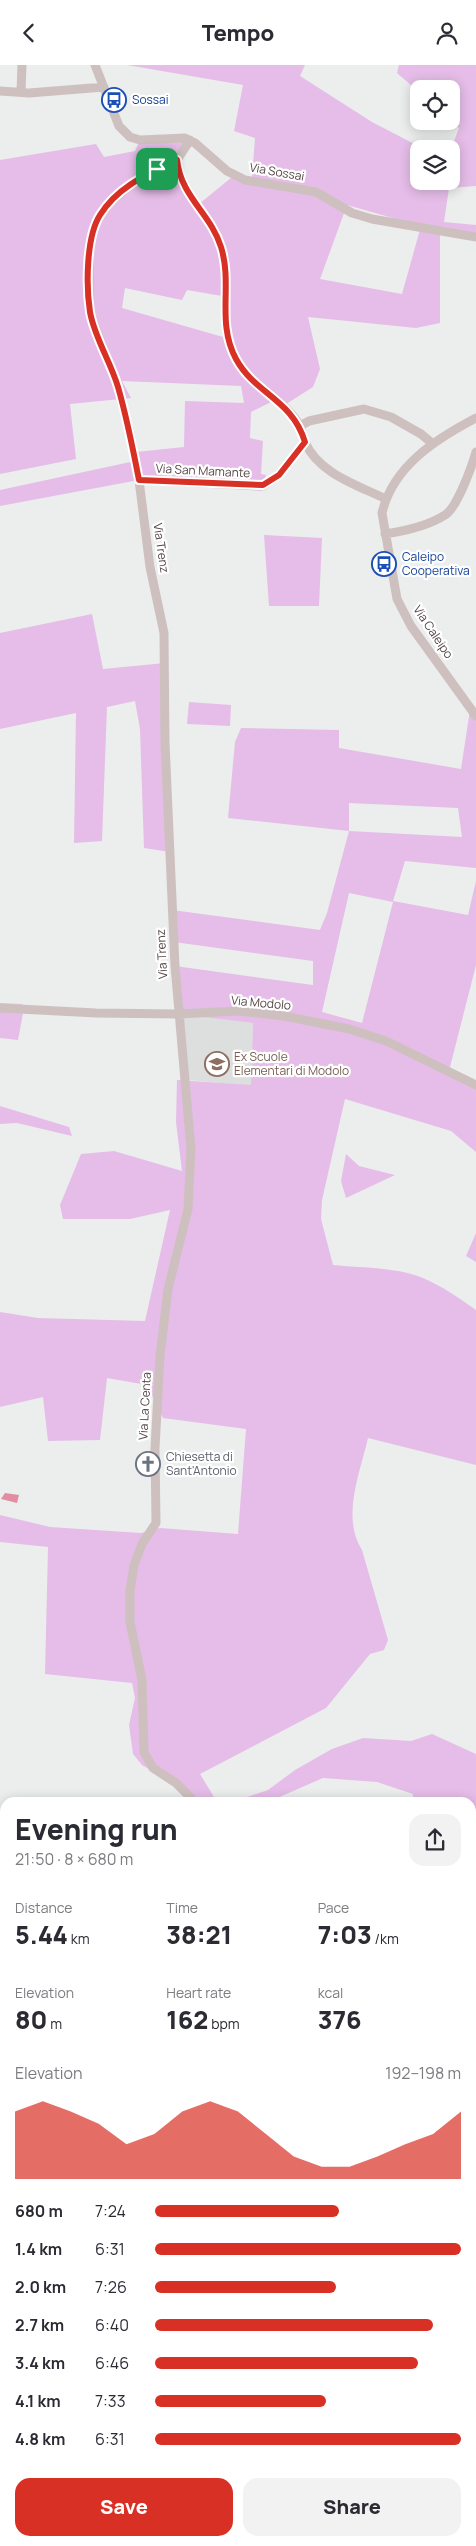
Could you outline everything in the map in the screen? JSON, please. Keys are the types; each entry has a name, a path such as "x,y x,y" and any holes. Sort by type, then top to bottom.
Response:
{"street":[{"path":"21,92 22,65"},
{"path":"95,65 119,126 130,137 140,140 180,137 190,140 177,160 183,185 221,245 225,269 225,333 230,347 248,375 283,406 300,426 305,442 314,458 325,468 386,499"},
{"path":"0,91 21,92 104,87"},
{"name":"Via Sossai","path":"190,140 227,171 245,180 311,191 325,196 352,213 372,219 476,237"},
{"name":"Via Trenz","path":"177,160 146,174 116,196 100,215 92,230 89,246 90,313 117,385 139,480 150,567 164,633 165,743 178,1014"},
{"path":"300,426 309,421 364,409 391,417 421,434 433,444"},
{"name":"Via Caleipo","path":"476,418 413,458 386,499 382,513 396,599 411,626 476,716"},
{"name":"Via San Mamante","path":"139,480 263,485 279,475 305,442"},
{"path":"385,534 406,531 447,515 457,499 476,453"},
{"name":"Via Modolo","path":"0,1008 178,1014 238,1011 284,1016 349,1029 386,1041 476,1085"},
{"name":"Via La Centa","path":"178,1014 191,1149 191,1177 188,1209 168,1289 160,1355 155,1448 156,1523 142,1544 134,1565 130,1591 130,1622 142,1681 144,1752 153,1768 176,1783 190,1797"}],"shaded area":[{"path":"127,65 305,65 300,76 372,122 410,142 410,190 449,190 444,222 476,225 476,234 440,228 440,323 416,328 308,317 320,369 313,387 283,406 277,399 251,412 250,438 263,441 261,474 266,475 261,491 139,480 0,506 0,490 135,461 136,452 184,447 185,401 244,403 241,386 122,381 131,398 70,404 76,459 0,474 0,160 96,144 104,157 135,151 139,142 172,140 191,144 177,155 184,179 199,204 237,173 252,178 255,138 234,131 243,85","holes":["347,205 421,226 402,294 320,279","125,288 182,300 187,290 222,296 223,337 122,308"]},
{"path":"399,65 476,65 476,186 460,187 460,140 454,140 458,130 460,130 460,80 410,80 410,84 397,73"},
{"path":"264,535 322,538 319,606 269,606"},
{"path":"92,614 103,669 165,663 170,852 144,848 140,729 135,701 107,707 102,841 74,843 76,713 0,729 0,633"},
{"path":"189,702 231,705 230,726 187,724"},
{"path":"470,710 476,719 476,868 405,861 393,901 468,915 476,881 476,965 449,1071 476,1085 476,1152 451,1131 345,1099 322,1200 321,1219 333,1265 413,1274 437,1285 476,1310 476,1465 368,1438 354,1495 353,1523 388,1640 384,1650 370,1654 326,1708 200,1774 214,1797 197,1797 142,1765 133,1754 129,1725 135,1698 132,1683 45,1674 48,1547 0,1542 0,1515 50,1527 141,1533 160,1528 238,1534 246,1429 163,1418 147,1385 107,1378 100,1440 48,1441 43,1397 0,1407 0,1312 38,1318 145,1321 170,1210 130,1219 63,1219 60,1205 81,1154 114,1151 182,1171 176,1122 177,1080 251,1085 253,1023 178,1014 175,966 313,985 313,961 174,942 172,910 320,930 327,913 349,831 228,818 235,742 241,728 339,730 339,748 461,769","holes":["349,803 458,808 462,837 349,831","349,893 393,902 362,1023 322,1012"]},
{"path":"0,1003 22,1004 24,1008 18,1040 0,1038"},
{"path":"178,1014 253,1023 251,1086 189,1080"},
{"path":"0,1106 69,1127 72,1136 17,1123 0,1124"},
{"path":"346,1154 359,1166 395,1175 346,1198 341,1181"},
{"path":"476,1233 476,1262 466,1256"},
{"path":"5,1493 19,1495 17,1503 1,1499"},
{"path":"432,1734 476,1754 476,1797 413,1797 413,1794 377,1782 323,1778 279,1797 248,1797 268,1790 295,1770 332,1749 363,1738 411,1741"}],"place":[{"name":"Sossai","path":"114,100"},
{"name":"Caleipo Cooperativa","path":"384,564"},
{"name":"Ex Scuole Elementari di Modolo","path":"217,1064"},
{"name":"Chiesetta di Sant'Antonio","path":"148,1464"}],"route":[{"path":"177,160 183,185 214,231 221,245 225,269 225,333 237,360 256,383 294,416 302,430 305,442 283,471 270,482 257,487 139,480 130,433 117,385 90,313 89,246 92,230 110,202 146,174 157,169 177,160"}]}
